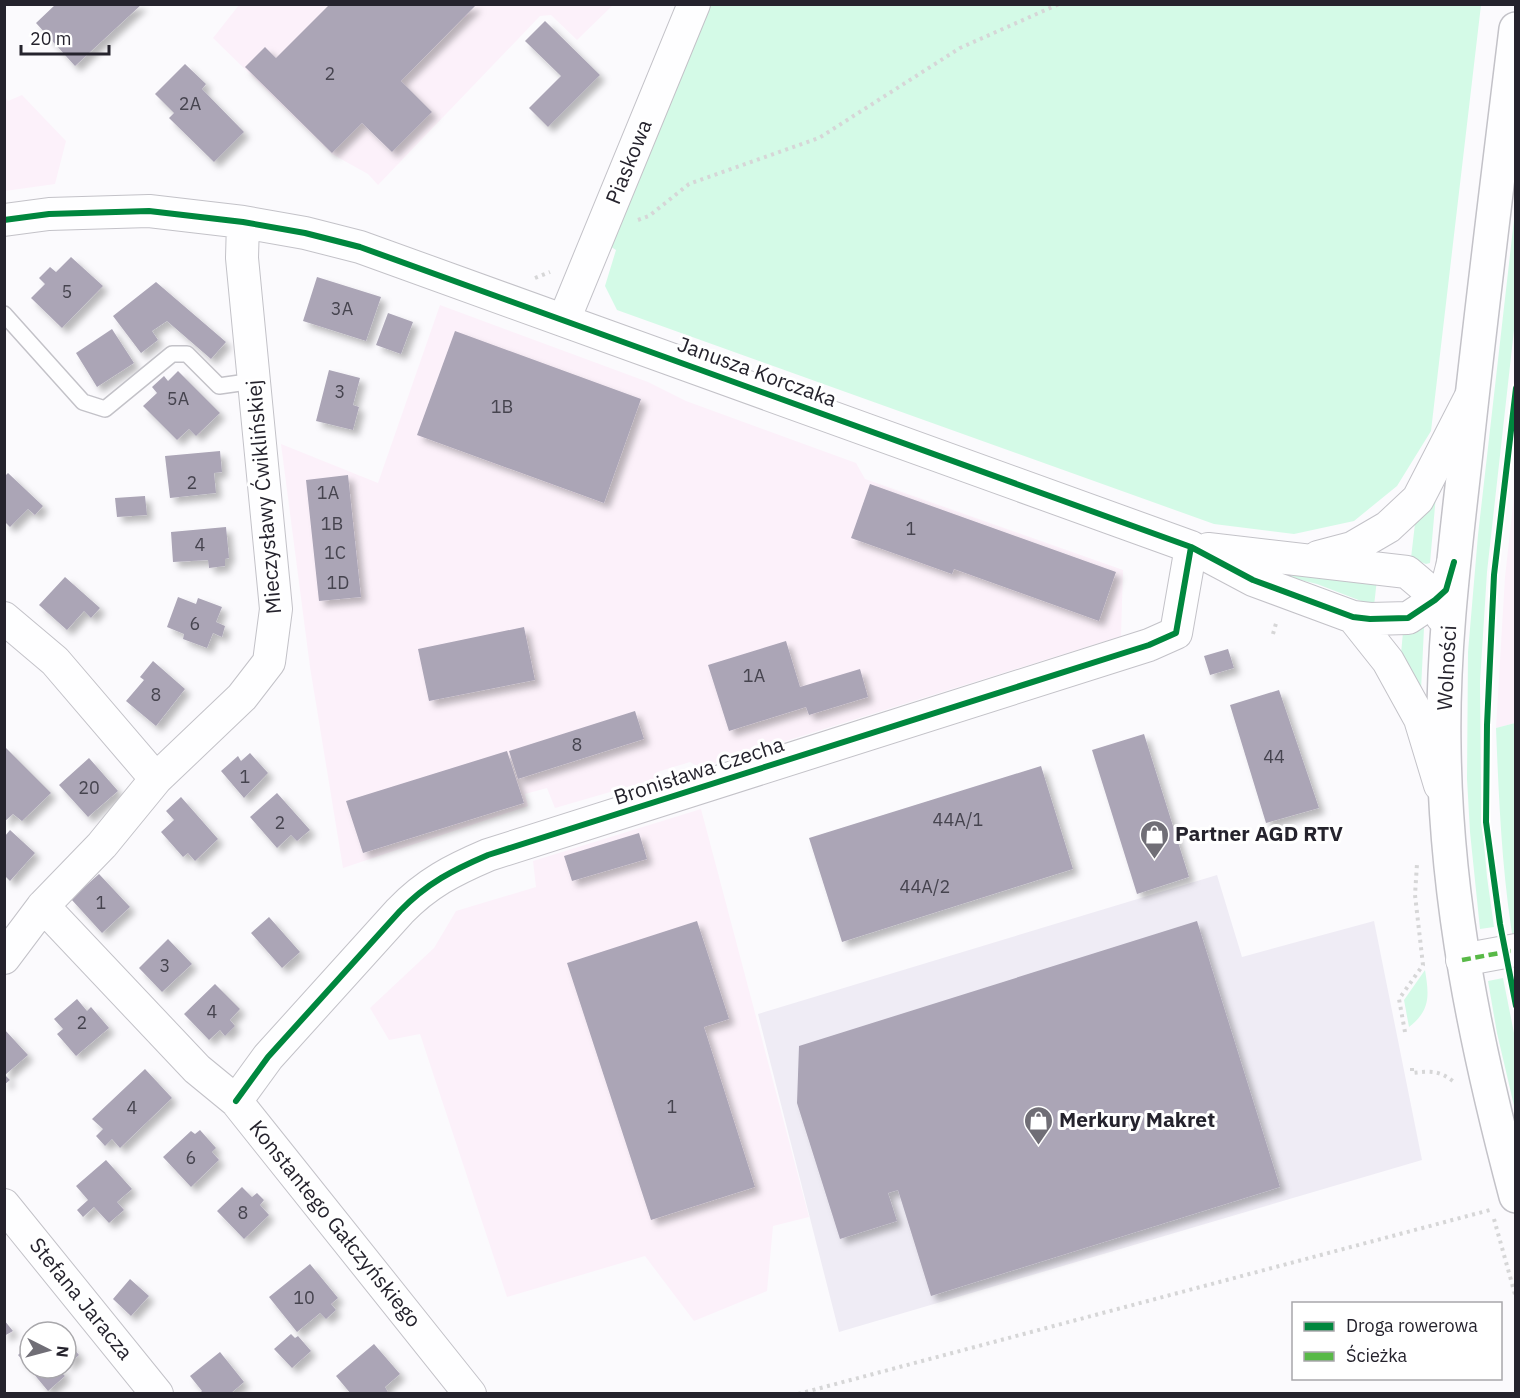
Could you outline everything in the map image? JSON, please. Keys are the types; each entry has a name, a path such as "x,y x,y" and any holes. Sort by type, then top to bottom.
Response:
{"main road":[{"name":"Wolności","path":"1515,29 1454,562 1446,659 1443,744 1452,884 1462,960 1491,1105 1515,1196"}],"street":[{"name":"Piaskowa","path":"564,320 694,4"},
{"name":"Janusza Korczaka","path":"4,220 49,214 149,211 243,222 305,233 360,248 1191,547 1253,580 1353,617 1408,618 1446,590 1454,562"},
{"name":"Mieczysławy Ćwiklińskiej","path":"8,947 43,906 102,845 156,779 242,697 269,662 276,609 242,258 243,222"},
{"name":"Janusza Korczaka","path":"1305,560 1352,548 1388,527 1418,499 1472,394"},
{"name":"Janusza Korczaka","path":"1191,547 1407,572 1433,594 1445,624 1446,659"},
{"name":"Bronisława Czecha","path":"236,1101 268,1057 400,911 418,892 449,872 488,855 1149,645 1176,633 1191,547"},
{"path":"1353,617 1388,661 1420,719 1446,804"},
{"path":"4,618 55,661 156,779"},
{"name":"Konstantego Gałczyńskiego","path":"43,906 197,1069 236,1101 470,1394"},
{"path":"1462,960 1515,950"},
{"name":"Stefana Jaracza","path":"4,1205 158,1394"}],"lane":[{"path":"4,315 83,402 105,409 172,354 187,354 219,386 254,381"}],"path":[{"path":"634,222 649,216 689,184 819,138 960,48 1059,4"},
{"path":"1405,1032 1399,999 1423,964 1415,895 1417,860"},
{"path":"1412,1068 1412,1073 1432,1071 1442,1075 1454,1082 1458,1090"},
{"path":"798,1394 1491,1209 1513,1278 1515,1298"}],"shaded area":[{"path":"239,5 613,5 577,40 551,15 540,16 378,185 368,174 332,154 213,38"},
{"path":"22,95 66,141 55,184 5,191 5,97 8,101"},
{"path":"440,305 648,382 686,401 856,463 865,479 1123,570 1121,636 700,768 690,762 657,772 655,779 555,808 547,788 525,794 528,806 343,868 310,667 281,444 378,483"},
{"path":"1515,487 1515,723 1496,728 1505,577"},
{"path":"701,809 809,1217 773,1226 767,1291 694,1321 645,1256 507,1297 420,1034 389,1040 370,1008 434,948 456,911 536,887 533,861"},
{"name":"Merkury Makret","path":"1217,875 1242,957 1374,921 1422,1160 839,1332 758,1014"}],"green space":[{"path":"711,5 1481,5 1431,431 1397,486 1354,521 1294,534 1214,524 617,310 605,286 616,250 608,245"},
{"path":"1515,211 1515,321 1487,572 1480,682 1483,833 1494,927 1480,929 1467,779 1468,652 1478,535"},
{"path":"1436,495 1430,563 1426,564 1411,558 1416,515"},
{"path":"1277,570 1377,579 1374,606 1317,584 1280,575"},
{"path":"1422,626 1424,628 1421,690 1400,665 1403,632"},
{"path":"1515,723 1515,951 1504,868 1496,728"},
{"path":"1425,970 1427,1002 1416,1021 1409,1027 1404,1000"},
{"path":"1503,978 1515,1038 1515,1110 1497,1033 1488,981"}],"building":[{"path":"56,4 142,4 75,66 36,23"},
{"path":"329,5 476,5 401,81 432,112 392,152 362,123 332,153 245,67 265,47 276,58"},
{"path":"545,21 600,75 548,127 529,108 561,76 525,41"},
{"path":"185,64 206,84 202,89 244,132 214,162 169,118 174,113 155,94"},
{"path":"71,257 103,286 62,328 31,298 45,284 39,278 50,267 56,272"},
{"path":"317,277 381,297 366,341 303,321"},
{"path":"156,282 226,342 211,359 167,321 152,331 158,340 141,353 113,316"},
{"path":"388,313 413,322 401,354 376,345"},
{"path":"112,329 134,363 97,387 76,353"},
{"path":"455,331 641,399 604,503 417,435"},
{"path":"329,370 360,378 353,405 359,407 353,430 316,421"},
{"path":"178,371 220,413 196,436 189,429 177,440 143,406 157,393 152,387 164,376 168,381"},
{"path":"220,451 222,472 214,473 216,493 170,498 165,456"},
{"path":"8,473 43,506 35,515 28,509 10,527 4,521 4,477"},
{"path":"348,475 361,597 319,601 306,480"},
{"path":"870,484 1116,572 1099,621 954,569 952,574 851,538"},
{"path":"145,496 147,515 117,517 115,498"},
{"path":"226,527 229,558 225,559 225,566 209,568 208,560 173,562 171,532"},
{"path":"65,577 100,608 91,618 84,611 67,630 39,605"},
{"path":"178,597 196,604 198,598 222,607 216,622 225,626 222,637 213,633 207,648 183,639 184,634 167,627"},
{"path":"524,627 535,680 429,701 418,649"},
{"path":"786,641 800,687 860,669 868,697 809,715 806,707 729,731 708,665"},
{"path":"1228,649 1234,668 1210,675 1204,656"},
{"path":"153,661 185,689 156,726 126,701 144,680 140,677"},
{"path":"1279,690 1319,808 1266,823 1230,705"},
{"path":"635,711 644,739 518,779 509,751"},
{"path":"1144,734 1189,877 1137,894 1092,750"},
{"path":"4,746 51,793 22,821 13,814 4,822"},
{"path":"507,751 524,803 363,853 346,801"},
{"path":"250,753 268,773 244,798 221,771 238,756 241,761"},
{"path":"89,758 118,791 88,817 59,785"},
{"path":"1041,766 1073,869 842,942 809,838"},
{"path":"277,793 310,830 297,841 291,835 277,848 250,817"},
{"path":"181,797 218,839 195,861 188,853 183,857 161,832 174,820 166,811"},
{"path":"10,830 35,853 10,881 5,876 5,836"},
{"path":"639,833 647,859 572,881 564,856"},
{"path":"99,874 130,907 102,933 71,899"},
{"path":"269,917 300,952 282,968 251,933"},
{"path":"697,921 729,1019 704,1027 755,1187 651,1220 567,963"},
{"name":"Merkury Makret","path":"1197,921 1280,1187 931,1296 898,1190 888,1193 897,1221 840,1239 797,1103 799,1046"},
{"path":"168,939 192,964 162,992 139,968"},
{"path":"215,984 240,1009 230,1020 235,1026 225,1036 220,1030 209,1040 184,1014"},
{"path":"77,999 87,1011 91,1007 109,1028 76,1056 57,1034 63,1029 54,1019"},
{"path":"4,1029 28,1055 5,1075 10,1080 4,1085"},
{"path":"145,1069 172,1098 120,1148 112,1139 105,1146 96,1136 103,1129 92,1119"},
{"path":"200,1130 216,1148 212,1152 219,1160 191,1187 163,1157 191,1131 195,1134"},
{"path":"106,1160 132,1189 117,1202 124,1210 109,1223 94,1207 83,1217 77,1210 88,1200 76,1186"},
{"path":"242,1187 252,1197 257,1193 264,1200 260,1205 269,1215 244,1239 217,1211"},
{"path":"310,1264 338,1298 331,1304 336,1310 326,1319 320,1313 297,1332 269,1297"},
{"path":"130,1279 149,1296 131,1316 113,1299"},
{"path":"4,1320 13,1331 4,1336"},
{"path":"291,1334 295,1338 298,1336 311,1351 292,1368 274,1349"},
{"path":"374,1344 400,1374 385,1387 389,1394 351,1394 336,1376"},
{"path":"220,1352 244,1382 230,1394 199,1394 202,1391 190,1376"},
{"path":"39,1380 60,1380 48,1391"}],"marked path":[{"path":"1462,960 1516,950"}],"cycle path":[{"path":"4,220 49,214 149,211 243,222 305,233 360,247 1191,547 1253,580 1353,617 1408,618 1446,590 1454,562"},
{"path":"1516,388 1494,575 1487,725 1486,822 1500,924 1516,1006"},
{"path":"236,1101 268,1057 400,911 441,878 488,855 1149,645 1176,633 1191,547"}],"place":[{"name":"Partner AGD RTV","path":"1154,860"},
{"name":"Merkury Makret","path":"1038,1146"}]}
